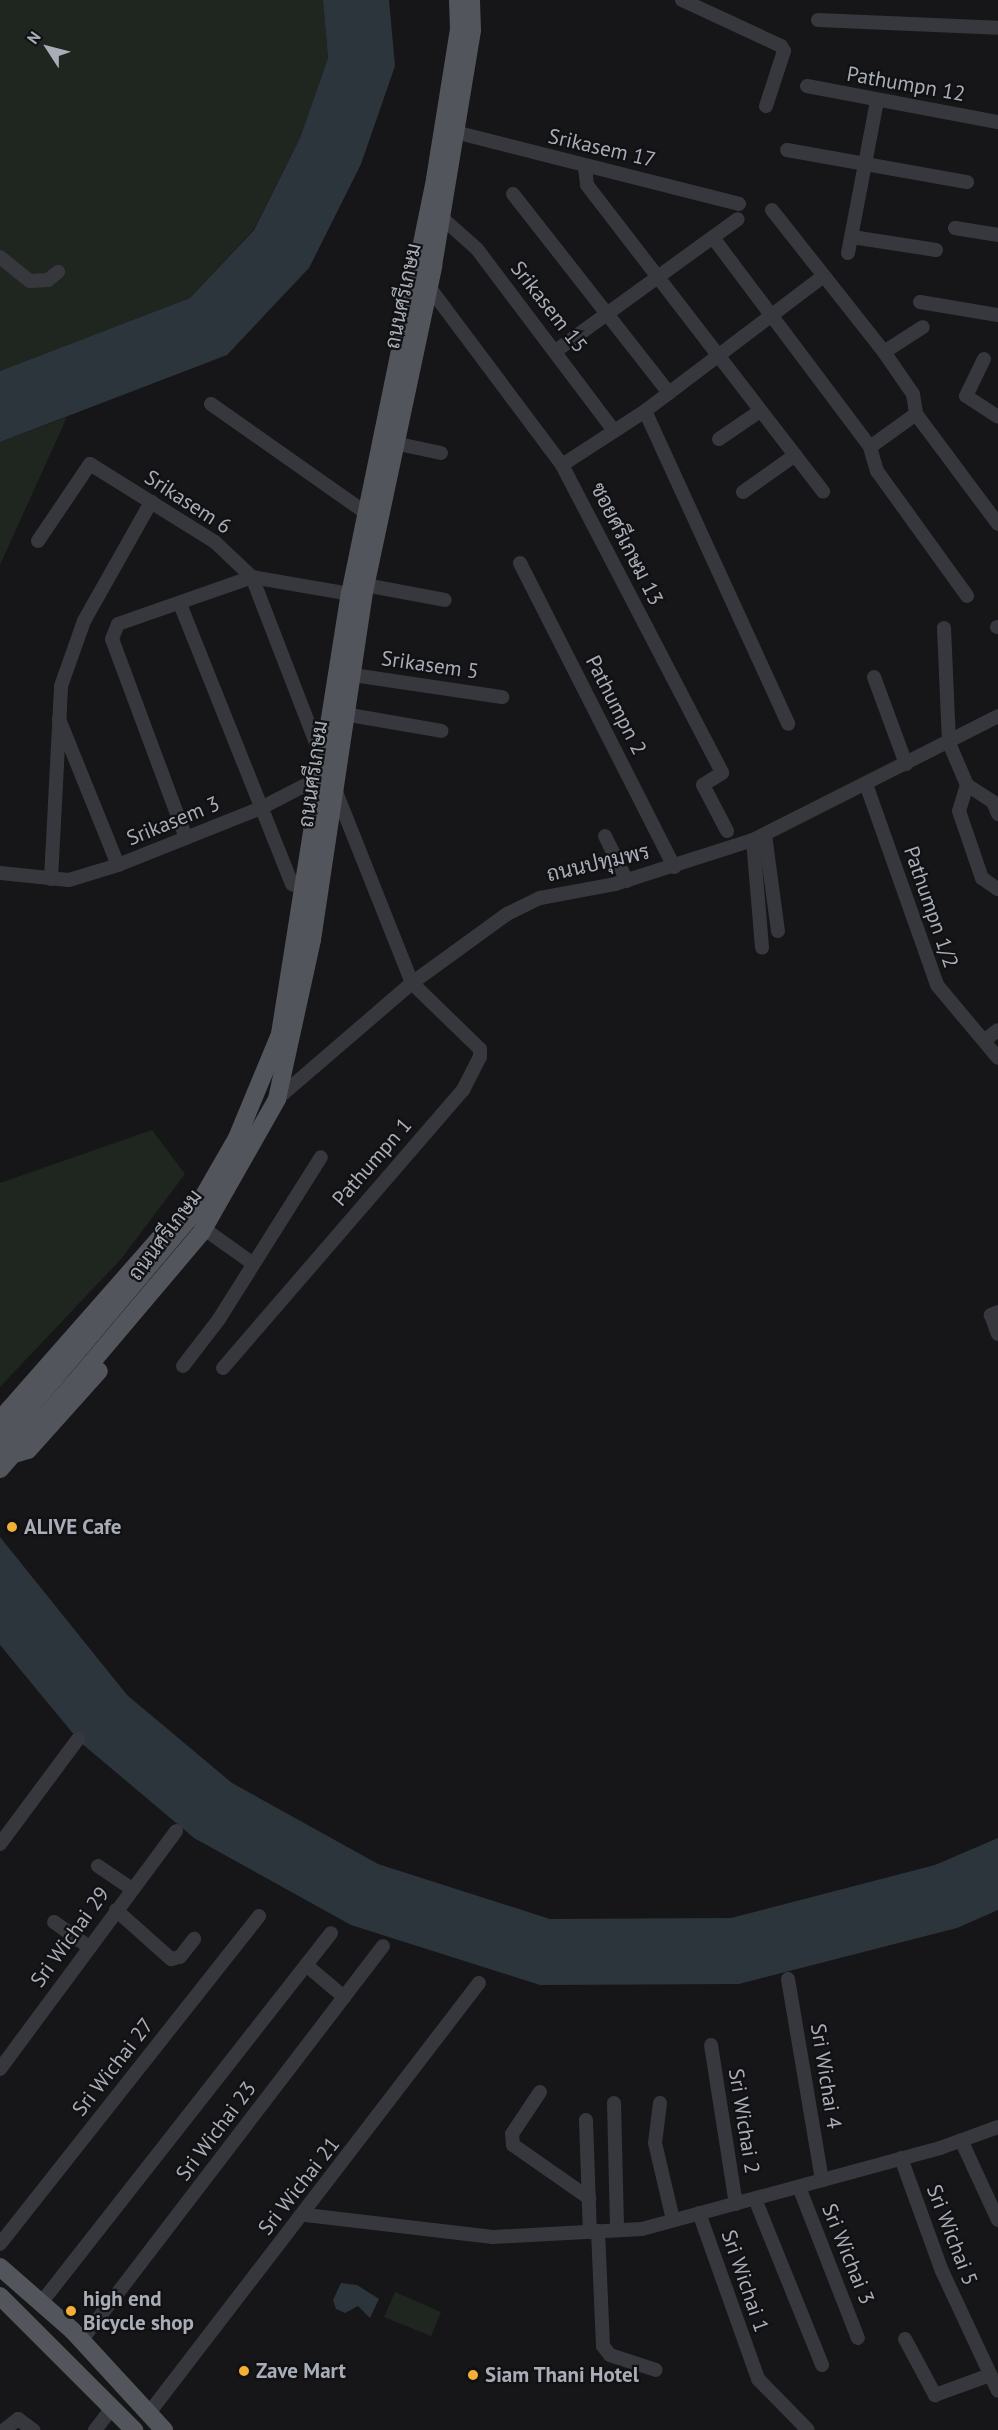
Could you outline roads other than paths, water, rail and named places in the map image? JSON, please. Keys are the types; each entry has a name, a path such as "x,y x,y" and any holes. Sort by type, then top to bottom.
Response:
{"main road":[{"name":"ถนนศรีเกษม","path":"0,1469 194,1213 237,1137 280,1034 358,590 429,287 456,132 465,7"},
{"name":"ถนนศรีเกษม","path":"0,1443 76,1369 202,1230 277,1099 312,940 326,774 353,675 358,590 366,513 421,264 465,7"},
{"path":"0,1420 186,1209 237,1137"},
{"path":"0,1451 11,1457 28,1450 169,1289 202,1230"},
{"path":"0,2266 81,2340 164,2430"},
{"path":"0,2296 134,2430"}],"street":[{"path":"681,0 781,46 784,51 766,106"},
{"path":"818,20 998,28"},
{"name":"Pathumpn 12","path":"807,86 998,122"},
{"path":"848,253 867,164 877,101"},
{"name":"Srikasem 17","path":"456,132 585,168 739,204"},
{"path":"787,150 968,182"},
{"path":"585,168 587,185 823,492"},
{"path":"513,194 669,393"},
{"path":"772,210 822,277 884,352 913,394 916,414 998,524"},
{"name":"Srikasem 15","path":"441,217 477,249 557,350 614,431"},
{"path":"557,350 714,239 738,219"},
{"path":"955,228 998,235"},
{"path":"852,237 936,250"},
{"path":"714,239 870,447 877,471 967,596"},
{"path":"0,257 30,281 48,280 58,272"},
{"path":"562,465 645,411 822,277"},
{"name":"ซอยศรีเกษม 13","path":"429,287 562,465 722,773 703,785 727,831"},
{"path":"920,302 998,315"},
{"path":"884,352 923,327"},
{"path":"984,359 966,396 998,417"},
{"path":"211,404 366,513"},
{"path":"645,411 788,724"},
{"path":"719,440 760,411"},
{"path":"870,447 916,414"},
{"path":"394,443 441,453"},
{"path":"743,492 795,455"},
{"name":"Srikasem 6","path":"38,541 90,464 215,542 252,577"},
{"path":"51,879 61,686 84,621 151,502"},
{"name":"Pathumpn 2","path":"520,563 674,867"},
{"path":"252,577 326,774 412,983"},
{"path":"186,838 111,631 127,620 252,577 445,600"},
{"path":"180,603 259,809 292,884"},
{"path":"944,628 949,743 968,785 993,802 998,814"},
{"name":"Srikasem 5","path":"353,675 502,697"},
{"path":"874,677 906,764"},
{"path":"344,714 442,731"},
{"name":"ถนนปทุมพร","path":"277,1099 412,983 507,914 540,898 627,881 759,837 867,787 998,716"},
{"name":"Srikasem 3","path":"59,719 118,865 259,809 326,774"},
{"path":"968,785 959,811 982,878 998,889"},
{"name":"Pathumpn 1/2","path":"867,787 937,986 998,1058"},
{"path":"605,836 627,881"},
{"path":"759,837 778,931"},
{"path":"759,837 762,948"},
{"path":"0,873 51,879 87,878 118,865"},
{"name":"Pathumpn 1","path":"223,1368 463,1090 480,1057 480,1049 412,983"},
{"path":"985,1040 998,1030"},
{"path":"183,1366 321,1156"},
{"path":"202,1230 252,1263"},
{"path":"998,1312 991,1315 998,1334"},
{"path":"0,1844 78,1739"},
{"name":"Sri Wichai 29","path":"2,2063 176,1830"},
{"path":"98,1866 132,1889"},
{"path":"116,1910 171,1959 180,1957 194,1939"},
{"name":"Sri Wichai 27","path":"0,2244 259,1916"},
{"path":"54,1922 89,1947"},
{"path":"41,2303 331,1934"},
{"name":"Sri Wichai 23","path":"81,2340 384,1946"},
{"path":"306,1965 344,1997"},
{"name":"Sri Wichai 4","path":"788,1979 822,2180"},
{"name":"Sri Wichai 21","path":"149,2413 306,2215 479,1983"},
{"name":"Sri Wichai 2","path":"711,2045 736,2204"},
{"path":"540,2092 512,2134 513,2145 589,2198"},
{"path":"614,2103 617,2230"},
{"path":"660,2103 655,2143 673,2220"},
{"path":"586,2120 589,2198 603,2346 610,2355 656,2370"},
{"path":"306,2215 493,2237 617,2230 673,2220 755,2199 901,2158 998,2127"},
{"path":"961,2140 998,2220"},
{"name":"Sri Wichai 5","path":"901,2158 942,2271 998,2391"},
{"name":"Sri Wichai 3","path":"799,2187 858,2338"},
{"path":"755,2199 822,2365"},
{"name":"Sri Wichai 1","path":"699,2213 758,2379 808,2430"},
{"path":"905,2339 936,2395 990,2375"},
{"path":"95,2430 113,2407"},
{"path":"3,2430 18,2419 33,2430"}],"place":[{"name":"ALIVE Cafe","path":"12,1527"},
{"name":"high end Bicycle shop","path":"71,2311"},
{"name":"Zave Mart","path":"244,2371"},
{"name":"Siam Thani Hotel","path":"473,2375"}]}
